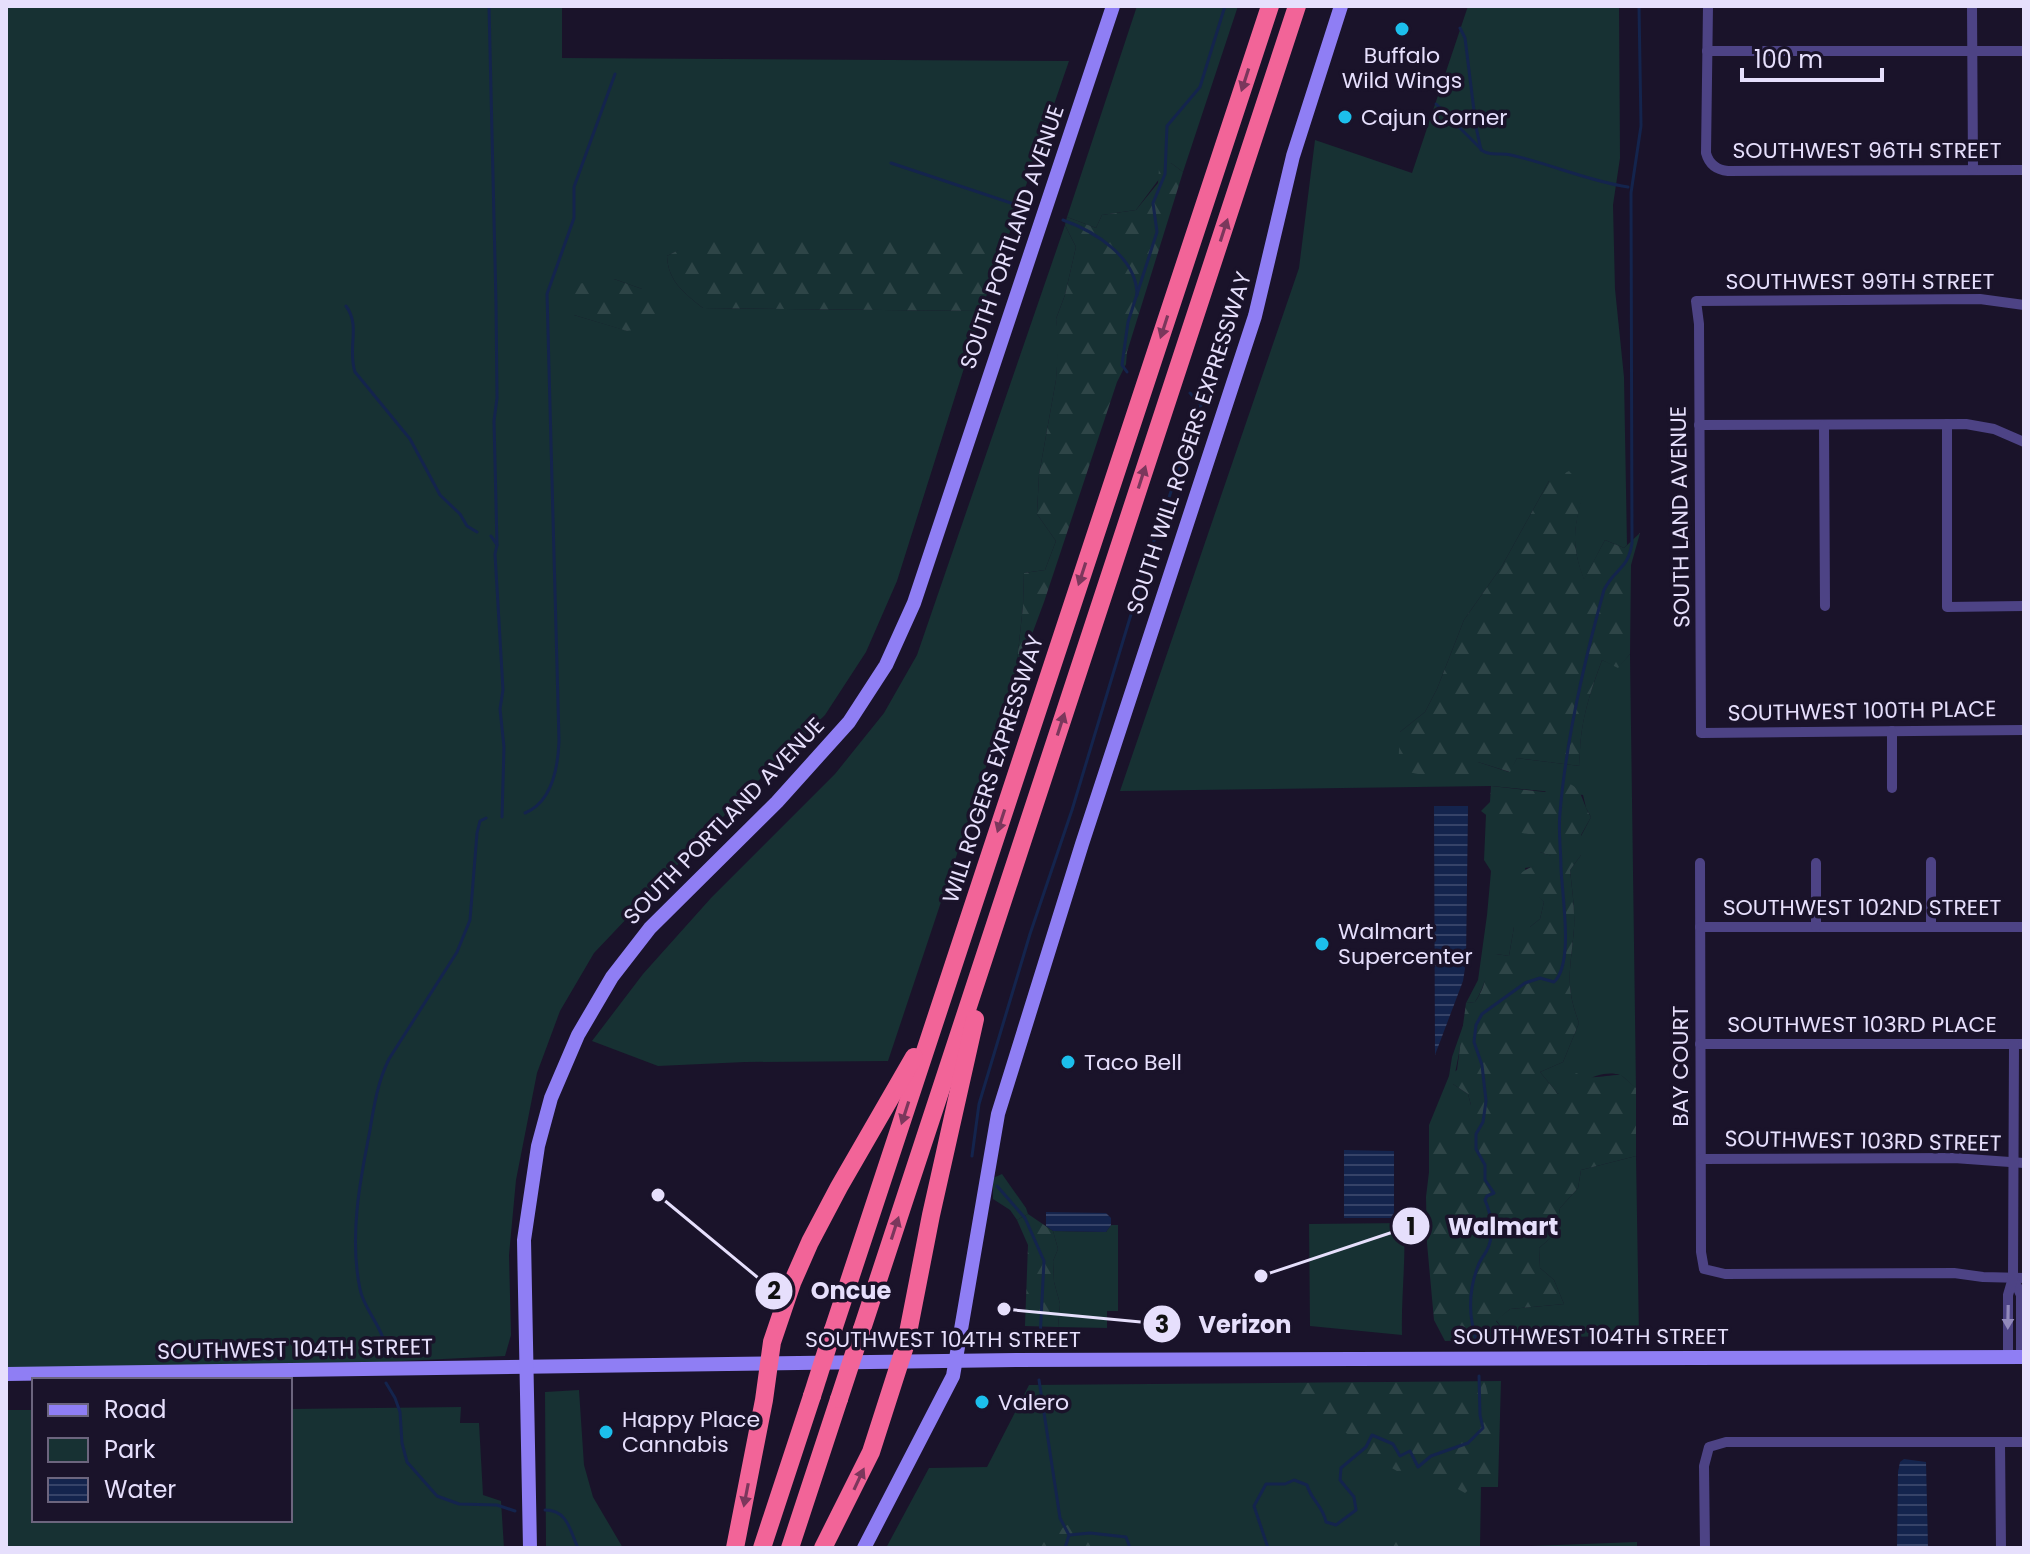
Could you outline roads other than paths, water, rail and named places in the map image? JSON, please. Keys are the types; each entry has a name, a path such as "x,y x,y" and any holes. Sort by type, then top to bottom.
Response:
{"highway":[{"name":"WILL ROGERS EXPRESSWAY","path":"762,1548 1270,6"},
{"path":"790,1548 1297,6"},
{"path":"823,1548 871,1452 900,1362 993,931"},
{"path":"735,1548 764,1400 768,1363 787,1298 810,1242 938,1012"}],"main road":[{"name":"SOUTH PORTLAND AVENUE","path":"530,1548 524,1240 538,1146 551,1098 578,1035 612,977 650,928 777,802 849,722 886,665 914,603 1113,6"},
{"name":"SOUTH WILL ROGERS EXPRESSWAY","path":"955,1361 998,1114 1255,316 1293,156 1341,6"},
{"name":"SOUTHWEST 104TH STREET","path":"6,1374 955,1361 2017,1357"},
{"path":"864,1548 953,1376 955,1361"}],"street":[{"path":"1708,6 1707,51 2024,51"},
{"path":"1972,6 1973,170"},
{"name":"SOUTHWEST 96TH STREET","path":"1707,51 1706,153 1712,165 1728,171 2024,170"},
{"name":"SOUTHWEST 99TH STREET","path":"1696,301 1980,299 2024,305"},
{"name":"SOUTH LAND AVENUE","path":"1696,301 1699,324 1701,733"},
{"path":"1699,425 1947,424 1985,427 2024,442"},
{"path":"1947,424 1947,607 2024,606"},
{"path":"1824,425 1825,606"},
{"name":"SOUTHWEST 100TH PLACE","path":"1701,733 2024,730"},
{"path":"1892,731 1892,788"},
{"path":"1931,862 1931,927"},
{"name":"BAY COURT","path":"1700,863 1701,1252 1704,1269 1725,1274 1939,1273 2019,1278"},
{"path":"1816,863 1816,927"},
{"name":"SOUTHWEST 102ND STREET","path":"1700,927 2024,927"},
{"name":"SOUTHWEST 103RD PLACE","path":"1700,1044 2019,1044"},
{"path":"2017,1357 2008,1295 2019,1278 2019,1044"},
{"name":"SOUTHWEST 103RD STREET","path":"1701,1159 1954,1158 2019,1163"},
{"path":"1705,1548 1704,1466 1709,1447 1726,1442 2024,1442"},
{"path":"2000,1442 2001,1548"}],"water":[{"path":"1434,806 1468,806 1466,962 1463,981 1435,1055"},
{"path":"1344,1150 1394,1151 1394,1218 1344,1218"},
{"path":"1046,1212 1106,1213 1111,1218 1111,1225 1106,1232 1053,1231 1046,1226"},
{"path":"1904,1459 1926,1462 1928,1548 1897,1548 1898,1472"}],"waterway":[{"path":"489,6 496,304 497,398 494,421 497,545"},
{"path":"1127,372 1122,365 1128,322 1157,232 1153,203 1165,174 1167,126 1200,87 1225,6"},
{"path":"1477,1342 1472,1323 1471,1295 1478,1266 1491,1238 1485,1200 1494,1193 1485,1180 1485,1165 1476,1149 1476,1134 1483,1122 1486,1101 1482,1065 1474,1042 1476,1025 1482,1014 1525,983 1540,978 1554,982 1560,973 1564,960 1565,928 1559,820 1571,729 1604,590 1627,559 1632,543 1631,193 1641,126 1639,6"},
{"path":"1460,28 1465,38 1481,150 1507,154 1628,187"},
{"path":"525,813 542,801 552,783 559,741 547,294 574,218 574,187 615,74"},
{"path":"1436,104 1481,149"},
{"path":"891,163 1020,206"},
{"path":"1063,220 1088,231 1122,257 1135,281 1137,295"},
{"path":"346,306 353,321 355,372 410,439 440,495 460,514 467,526 477,532"},
{"path":"972,1156 979,1104 1030,934 1072,810 1148,558 1201,405 1190,393"},
{"path":"491,536 497,545 503,690 500,709 504,747 502,817"},
{"path":"383,1338 362,1295 356,1249 360,1189 375,1102 389,1059 457,952 470,920 477,833 480,821 486,818"},
{"path":"997,1186 1025,1218 1044,1261 1040,1339"},
{"path":"384,1349 384,1355"},
{"path":"1268,1548 1254,1506 1266,1484 1285,1484 1294,1480 1307,1485 1326,1522 1336,1525 1356,1510 1354,1497 1340,1480 1341,1468 1366,1447 1372,1435 1393,1444 1400,1456 1410,1451 1418,1467 1431,1456 1468,1443 1483,1428 1479,1376"},
{"path":"1039,1380 1060,1518 1069,1535 1065,1548"},
{"path":"386,1383 400,1412 407,1462 437,1496 459,1504 497,1505 515,1511"},
{"path":"545,1510 563,1518 578,1548"},
{"path":"1069,1535 1090,1533 1126,1537 1130,1548"}],"place":[{"name":"Buffalo Wild Wings","path":"1402,29"},
{"name":"Cajun Corner","path":"1345,117"},
{"name":"Walmart Supercenter","path":"1322,944"},
{"name":"Taco Bell","path":"1068,1062"},
{"name":"Oncue","path":"658,1195"},
{"name":"Walmart","path":"1261,1276"},
{"name":"Verizon","path":"1004,1309"},
{"name":"Valero","path":"982,1402"},
{"name":"Happy Place Cannabis","path":"606,1432"}]}
